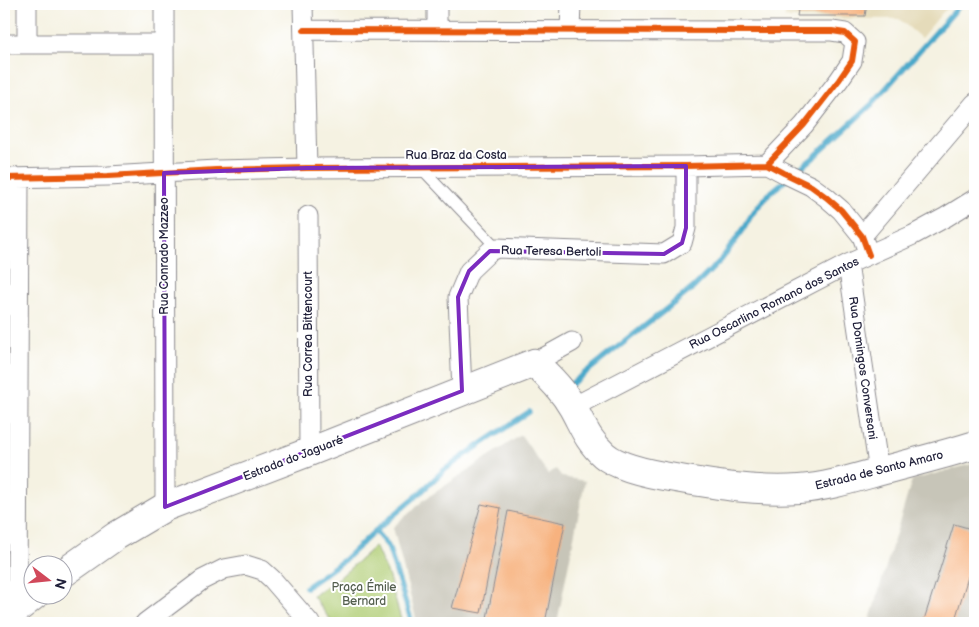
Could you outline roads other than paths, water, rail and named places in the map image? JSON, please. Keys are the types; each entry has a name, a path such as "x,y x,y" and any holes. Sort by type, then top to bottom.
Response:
{"street":[{"path":"27,4 27,44"},
{"name":"Rua Conrado Mazzeo","path":"164,4 165,508"},
{"path":"303,4 307,168"},
{"path":"437,4 437,30"},
{"path":"570,30 571,4"},
{"path":"304,30 832,31 845,33 855,42 852,60 804,125 767,164"},
{"path":"4,44 164,44"},
{"path":"862,236 975,103"},
{"name":"Rua Braz da Costa","path":"12,178 307,168 767,164 811,186 831,201 862,236 869,255"},
{"name":"Rua Teresa Bertoli","path":"462,391 458,297 469,271 490,251 497,248 664,254 682,243 686,228 686,166"},
{"path":"12,178 19,607"},
{"name":"Rua Oscarlino Romano dos Santos","path":"573,407 848,264 913,236 975,199"},
{"name":"Rua Correa Bittencourt","path":"308,216 309,452"},
{"name":"Rua Domingos Conversani","path":"848,264 879,472"},
{"path":"534,363 572,342"},
{"name":"Estrada do Jaguaré","path":"72,567 116,536 165,508 534,363"},
{"name":"Estrada de Santo Amaro","path":"534,363 557,384 573,407 589,438 605,456 622,464 654,474 738,488 801,489 828,485 975,445"},
{"path":"145,623 202,580 224,569 246,565 262,570 272,579 310,623"}],"lane":[{"path":"420,166 497,248"}],"waterway":[{"path":"794,173 871,105 961,4"},
{"path":"571,384 693,288 721,260 752,214 770,193 787,179"},
{"path":"306,587 344,560 443,471 529,412"},
{"path":"375,531 388,546 412,623"}],"park label":[{"name":"Praça Émile Bernard","path":"364,594"}]}
